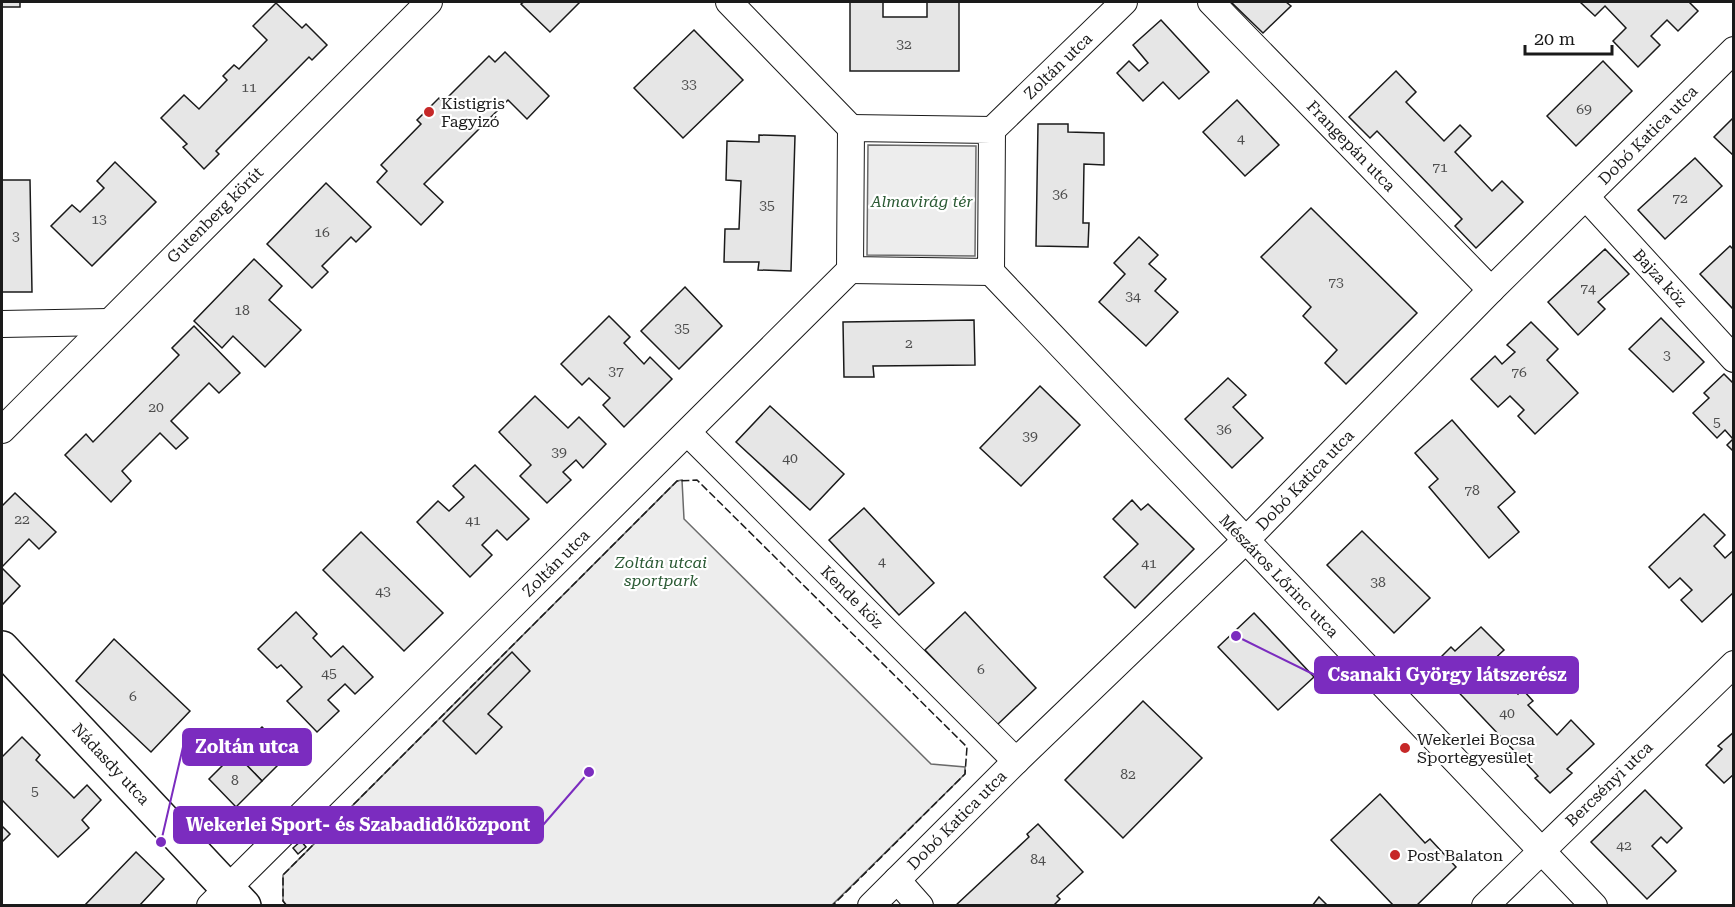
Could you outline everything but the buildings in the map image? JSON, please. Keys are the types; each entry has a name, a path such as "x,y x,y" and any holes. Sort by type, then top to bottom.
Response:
{"street":[{"name":"Gutenberg körút","path":"2,430 429,2"},
{"path":"729,2 851,128 850,270 991,272 992,130 851,128"},
{"name":"Zoltán utca","path":"992,130 1124,2"},
{"name":"Frangepán utca","path":"1211,2 1491,290"},
{"name":"Dobó Katica utca","path":"872,906 1016,761 1245,541 1491,290 1734,50"},
{"name":"Bajza köz","path":"1586,197 1734,359"},
{"name":"Zoltán utca","path":"228,900 850,270"},
{"name":"Mészáros Lőrinc utca","path":"991,272 1594,906"},
{"path":"2,324 108,322"},
{"name":"Kende köz","path":"688,433 1016,761"},
{"name":"Nádasdy utca","path":"2,648 228,900"},
{"name":"Bercsényi utca","path":"1485,906 1734,664"},
{"path":"897,880 920,906"}],"green space":[{"name":"Almavirág tér","path":"868,145 976,146 975,256 867,255"},
{"name":"Zoltán utcai sportpark","path":"682,480 684,519 931,764 965,767 965,774 832,905 287,906 283,901 283,875 677,481"}],"fence":[{"path":"287,906 283,901 283,875 677,481 697,480 967,747 965,774 832,906"}],"place":[{"name":"Kistigris Fagyizó","path":"429,112"},
{"name":"Csanaki György látszerész","path":"1236,636"},
{"name":"Wekerlei Bocsa Sportegyesület","path":"1405,748"},
{"name":"Wekerlei Sport- és Szabadidőközpont","path":"589,772"},
{"name":"Zoltán utca","path":"161,842"},
{"name":"Post Balaton","path":"1395,855"}]}
